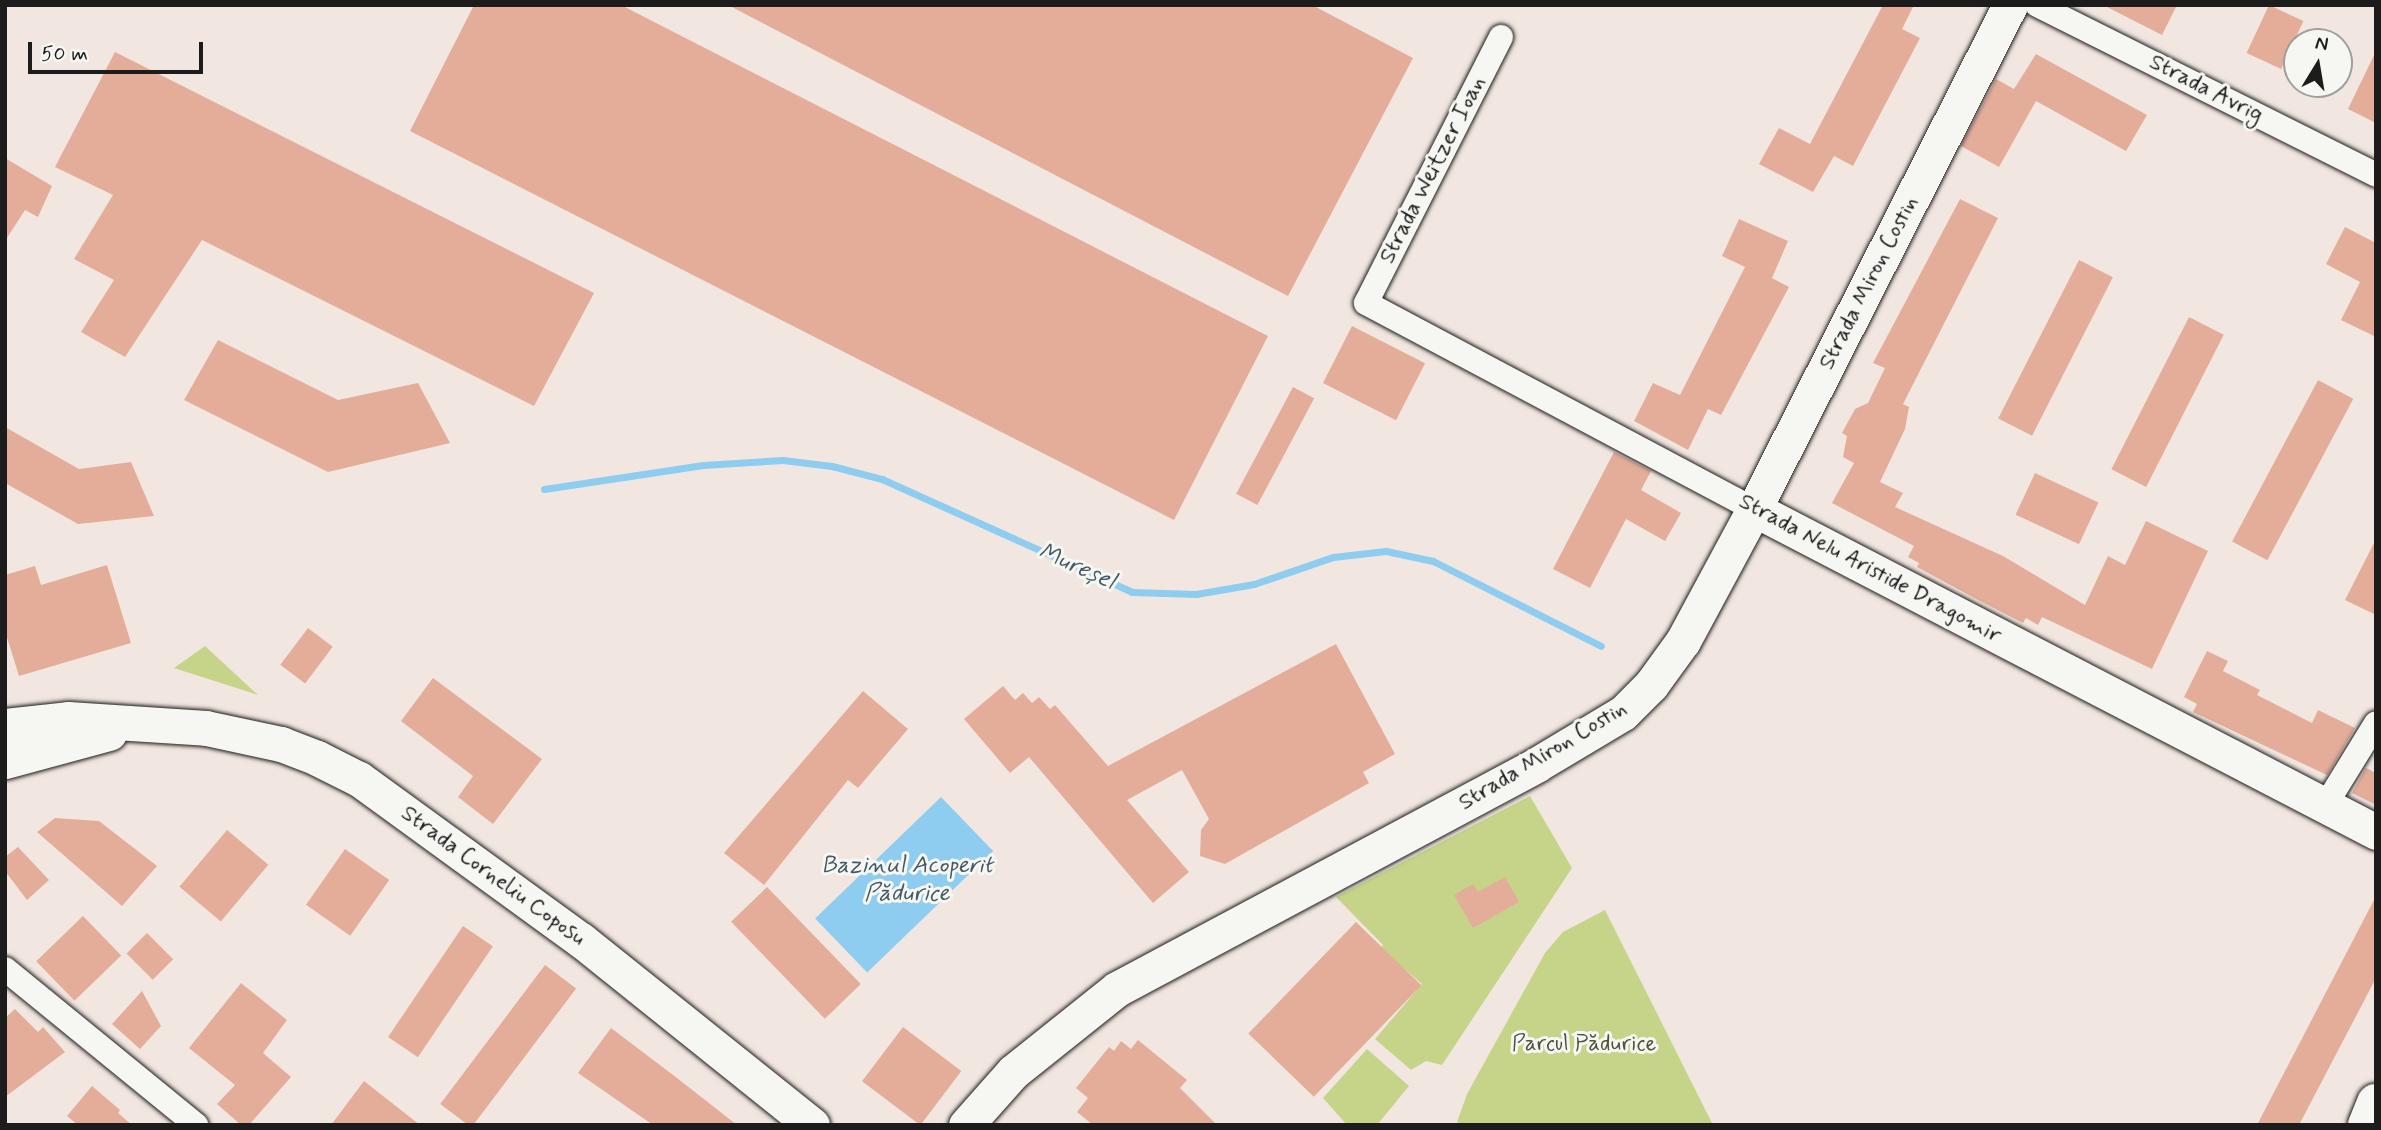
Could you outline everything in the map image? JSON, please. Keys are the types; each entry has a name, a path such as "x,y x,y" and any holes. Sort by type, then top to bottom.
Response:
{"main road":[{"name":"Strada Miron Costin","path":"966,1125 1022,1064 1117,989 1536,765 1623,713 1673,657 1754,509 2010,5"},
{"name":"Strada Nelu Aristide Dragomir","path":"1754,509 2376,832"},
{"name":"Strada Corneliu Coposu","path":"5,726 68,719 129,726 206,728 255,738 317,758 359,779 608,960 811,1125"},
{"name":"Strada Corneliu Coposu","path":"5,760 129,726"},
{"path":"2367,1125 2376,1103"}],"street":[{"name":"Strada Avrig","path":"2036,5 2376,175"},
{"name":"Strada Weitzer Ioan","path":"1366,303 1501,37"},
{"name":"Strada Nelu Aristide Dragomir","path":"1366,303 1754,509"},
{"path":"2325,806 2376,723"},
{"path":"5,969 196,1125"}],"green space":[{"path":"205,646 258,695 174,668"},
{"path":"1530,796 1572,868 1442,1065 1426,1061 1411,1070 1375,1039 1422,984 1407,971 1372,959 1383,945 1336,897"},
{"name":"Parcul Pădurice","path":"1605,910 1713,1125 1461,1125 1457,1122 1467,1094 1545,953 1563,932"},
{"path":"1367,1049 1409,1086 1377,1125 1347,1125 1323,1098"}],"water":[{"name":"Bazinul Acoperit Pădurice","path":"941,797 993,851 867,973 815,919"}],"building":[{"path":"474,5 621,5 1268,336 1174,520 410,131"},
{"path":"728,5 1312,5 1413,58 1288,296"},
{"path":"1883,5 1914,5 1902,29 1920,38 1853,166 1834,156 1813,192 1759,164 1779,128 1810,144"},
{"path":"2103,5 2177,5 2162,35"},
{"path":"2269,5 2303,21 2300,28 2283,28 2281,69 2247,53"},
{"path":"2376,51 2376,123 2348,109"},
{"path":"115,52 594,293 534,406 202,240 125,357 81,332 114,280 74,259 113,195 55,167"},
{"path":"2036,54 2147,115 2126,151 2036,101 1999,167 1961,146 1996,79 2014,89"},
{"path":"5,158 52,186 38,217 25,210 5,241"},
{"path":"1960,199 1998,218 1903,404 1909,407 1905,429 1880,482 1903,493 1895,507 2003,556 2085,605 2108,556 2125,565 2146,521 2208,551 2152,669 2042,617 2038,625 2026,618 2023,623 1978,600 1917,567 1919,563 1908,557 1914,546 1832,503 1854,463 1843,457 1847,436 1842,433 1855,409 1868,403 1885,368 1873,363"},
{"path":"1739,219 1788,241 1772,278 1789,287 1721,415 1708,409 1688,450 1634,421 1653,383 1680,395 1745,267 1722,256"},
{"path":"2345,227 2376,243 2376,337 2341,320 2360,282 2326,264"},
{"path":"2079,260 2113,277 2032,436 1998,419"},
{"path":"2189,317 2224,335 2146,487 2111,469"},
{"path":"1352,326 1425,363 1396,420 1323,383"},
{"path":"218,340 338,400 418,383 450,443 328,472 184,400"},
{"path":"2318,380 2353,399 2267,560 2232,542"},
{"path":"1293,387 1314,398 1257,505 1236,494"},
{"path":"5,427 79,469 131,462 154,516 78,524 5,483"},
{"path":"1614,452 1651,471 1641,490 1681,513 1665,541 1626,519 1590,588 1553,569"},
{"path":"2035,473 2098,503 2079,544 2016,515"},
{"path":"2376,539 2376,615 2345,600"},
{"path":"107,565 131,643 19,676 5,631 5,575 35,566 41,585"},
{"path":"308,628 333,647 305,683 280,665"},
{"path":"1336,644 1395,754 1363,772 1369,783 1225,864 1200,856 1201,830 1209,819 1182,770 1127,800 1189,872 1153,903 1029,757 1010,773 964,719 1003,686 1015,700 1023,693 1032,703 1039,697 1050,709 1055,705 1108,766"},
{"path":"2207,651 2228,661 2223,671 2260,690 2257,695 2312,723 2318,710 2355,728 2327,775 2193,712 2197,704 2184,697"},
{"path":"433,678 542,759 493,824 458,797 473,776 401,721"},
{"path":"863,691 908,729 858,788 848,780 764,885 724,853"},
{"path":"2366,768 2376,773 2376,805 2352,793"},
{"path":"55,818 99,821 157,866 122,906 37,832"},
{"path":"227,830 268,865 221,921 179,887"},
{"path":"18,847 49,880 27,900 5,871 5,857"},
{"path":"345,849 389,880 350,936 306,905"},
{"path":"1505,877 1519,902 1473,928 1454,895 1473,884 1478,892"},
{"path":"767,887 861,984 825,1019 731,922"},
{"path":"2376,896 2376,978 2299,1125 2257,1125"},
{"path":"83,916 121,956 74,1001 36,961"},
{"path":"1356,922 1421,985 1314,1097 1248,1033"},
{"path":"463,926 493,946 418,1057 388,1037"},
{"path":"147,933 173,959 153,980 126,954"},
{"path":"545,965 576,988 473,1125 468,1125 440,1104"},
{"path":"241,983 287,1020 263,1053 291,1077 249,1125 241,1125 217,1104 235,1085 189,1048"},
{"path":"142,991 161,1026 140,1049 112,1024"},
{"path":"15,1009 38,1032 43,1027 65,1052 5,1097 5,1018"},
{"path":"903,1027 961,1071 921,1125 862,1081"},
{"path":"611,1028 737,1125 653,1125 578,1073"},
{"path":"1138,1040 1187,1080 1180,1088 1217,1125 1093,1125 1077,1112 1088,1098 1076,1088 1109,1047 1114,1051 1121,1041 1131,1049"},
{"path":"364,1081 420,1125 331,1125"},
{"path":"92,1086 120,1110 118,1113 132,1125 78,1125 67,1116"}],"waterway":[{"name":"Mureșel","path":"544,489 703,465 783,460 832,466 882,479 1132,592 1196,594 1254,584 1333,557 1386,551 1433,561 1601,646"}]}
